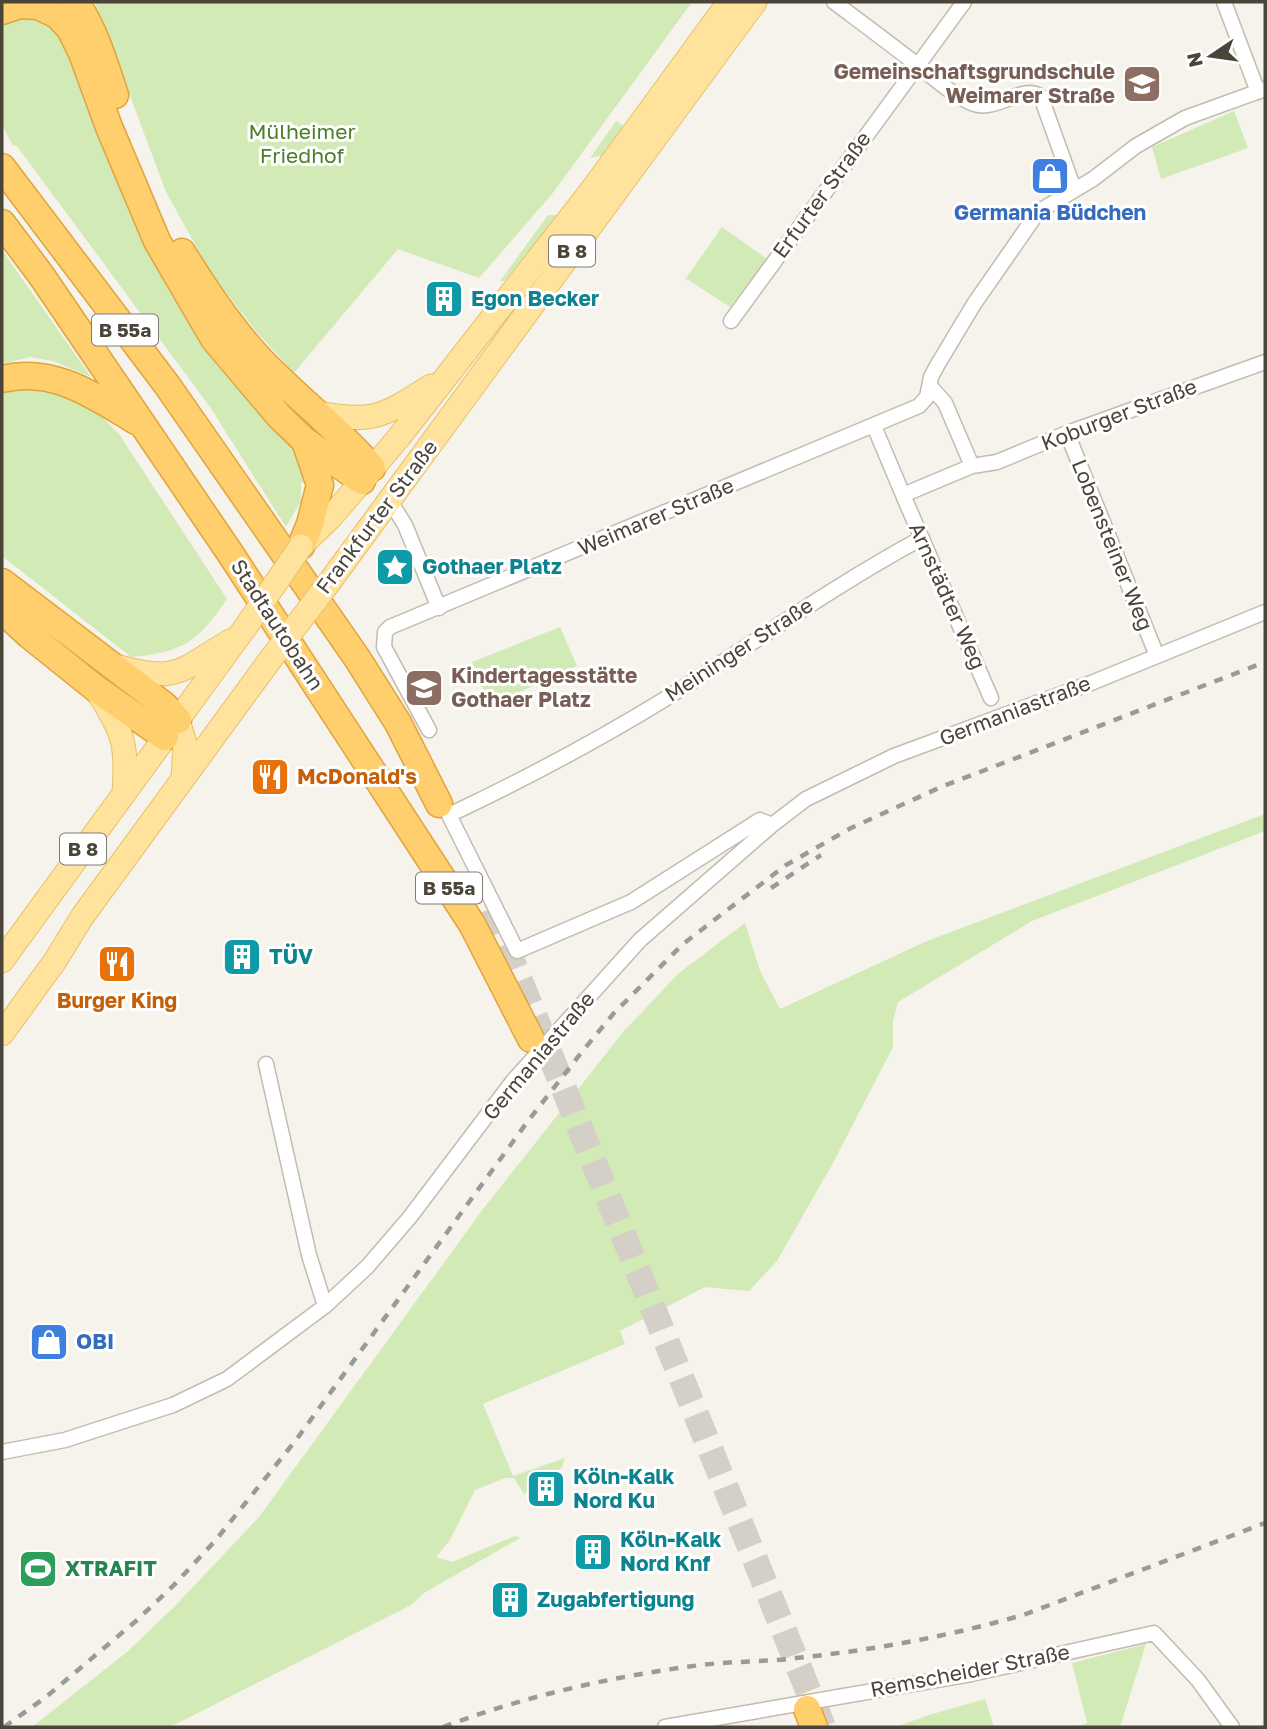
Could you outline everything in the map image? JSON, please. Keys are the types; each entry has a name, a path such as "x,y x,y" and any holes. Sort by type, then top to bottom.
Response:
{"highway":[{"path":"76,2 100,46 125,123 165,223 198,278 257,356 355,449 367,475"},
{"path":"2,11 20,5 38,6 57,15 70,29 156,241 214,339 279,416 305,440 367,475"},
{"name":"B 55a","path":"2,167 167,385 358,658 398,723 439,804"},
{"name":"Stadtautobahn","path":"2,223 144,425 472,924 531,1039"},
{"path":"2,379 28,374 56,379 79,388 144,425"},
{"path":"301,547 320,485 305,440"},
{"path":"2,582 164,705 176,733"},
{"path":"2,610 95,688 176,733"}],"main road":[{"name":"Frankfurter Straße","path":"2,961 124,794 176,733 208,679 301,547 400,436 591,191 729,2"},
{"name":"Frankfurter Straße","path":"2,1034 55,961 82,917 183,778 390,501 755,2"},
{"path":"318,413 344,418 376,417 442,379"},
{"path":"367,475 382,483 390,501"},
{"path":"111,665 146,675 178,672 191,667 244,630"},
{"path":"208,679 213,704 222,707 238,704"},
{"path":"95,688 119,726 124,741 124,794"},
{"path":"183,778 176,733 218,731"}],"street":[{"path":"834,2 936,80 977,105 996,104 1028,92 1041,97 1074,189"},
{"name":"Erfurter Straße","path":"731,321 964,2"},
{"path":"972,466 944,403 930,386 931,377 938,364 974,304 1038,212 1093,179 1136,146 1185,118 1262,90 1224,2"},
{"name":"Koburger Straße","path":"902,495 972,466 997,462 1067,433 1265,362"},
{"name":"Weimarer Straße","path":"439,608 919,407 927,397 930,386"},
{"name":"Arnstädter Weg","path":"874,426 991,698"},
{"name":"Lobensteiner Weg","path":"1067,433 1157,656"},
{"path":"390,501 405,525 439,608 390,627 385,632 384,647 429,730"},
{"name":"Meininger Straße","path":"538,942 517,951 449,815 543,770 664,699 864,569 922,537"},
{"name":"Germaniastraße","path":"2,1452 65,1440 173,1405 227,1379 325,1306 367,1267 410,1217 513,1081 640,940 772,825 806,799 894,757 1000,718 1265,612"},
{"name":"Germaniastraße","path":"538,942 631,902 760,820 772,825"},
{"path":"266,1064 309,1255 325,1306"},
{"name":"Remscheider Straße","path":"665,1727 971,1674 1154,1633 1198,1680 1231,1727"}],"green space":[{"name":"Mülheimer Friedhof","path":"95,2 692,2 552,194 479,278 398,249 294,373 256,331 211,273 166,192"},
{"path":"19,14 56,25 190,316 255,410 304,460 312,480 301,483 301,501 286,527 210,407 16,145 13,146 2,125 2,21"},
{"path":"1234,111 1248,148 1161,179 1152,147"},
{"path":"616,121 624,126 607,155 590,158"},
{"path":"548,215 563,215 504,281 500,281"},
{"path":"722,227 767,259 730,307 687,279 684,281"},
{"path":"2,250 91,377 53,361 30,357 2,364"},
{"path":"46,388 94,409 119,434 227,599 207,626 187,643 164,652 131,657 2,556 2,389"},
{"path":"560,627 577,666 504,699 500,693 487,698 472,662"},
{"path":"1265,814 1265,831 1032,921 898,1002 893,1021 893,1047 834,1161 777,1261 749,1291 705,1287 620,1331 625,1344 483,1404 513,1476 565,1458 562,1467 524,1494 514,1478 505,1478 475,1490 450,1540 436,1557 452,1562 515,1536 520,1538 424,1593 411,1605 170,1727 32,1727 127,1652 175,1606 259,1517 483,1209 624,1031 679,973 745,923 760,971 780,1009 927,941"},
{"path":"1146,1644 1120,1727 1075,1727 1087,1723 1072,1663"},
{"path":"985,1699 994,1727 895,1727 929,1715"}],"tunnel":[{"path":"472,874 510,956 823,1727"}],"railway":[{"path":"4,1727 46,1697 136,1621 215,1541 296,1440 528,1121 581,1053 614,1013 683,944 786,865 851,828 941,787 1265,662"},
{"path":"771,888 821,855"},
{"path":"443,1727 570,1688 636,1675 701,1665 854,1651 969,1629 1026,1614 1265,1523"}],"place":[{"name":"Gemeinschaftsgrundschule Weimarer Straße","path":"1142,84"},
{"name":"Germania Büdchen","path":"1050,176"},
{"name":"Egon Becker","path":"444,299"},
{"name":"Gothaer Platz","path":"395,567"},
{"name":"Kindertagesstätte Gothaer Platz","path":"424,688"},
{"name":"McDonald's","path":"270,777"},
{"name":"TÜV","path":"242,957"},
{"name":"Burger King","path":"117,964"},
{"name":"OBI","path":"49,1342"},
{"name":"Köln-Kalk Nord Ku","path":"546,1489"},
{"name":"Köln-Kalk Nord Knf","path":"593,1552"},
{"name":"XTRAFIT","path":"38,1569"},
{"name":"Zugabfertigung","path":"510,1600"}]}
